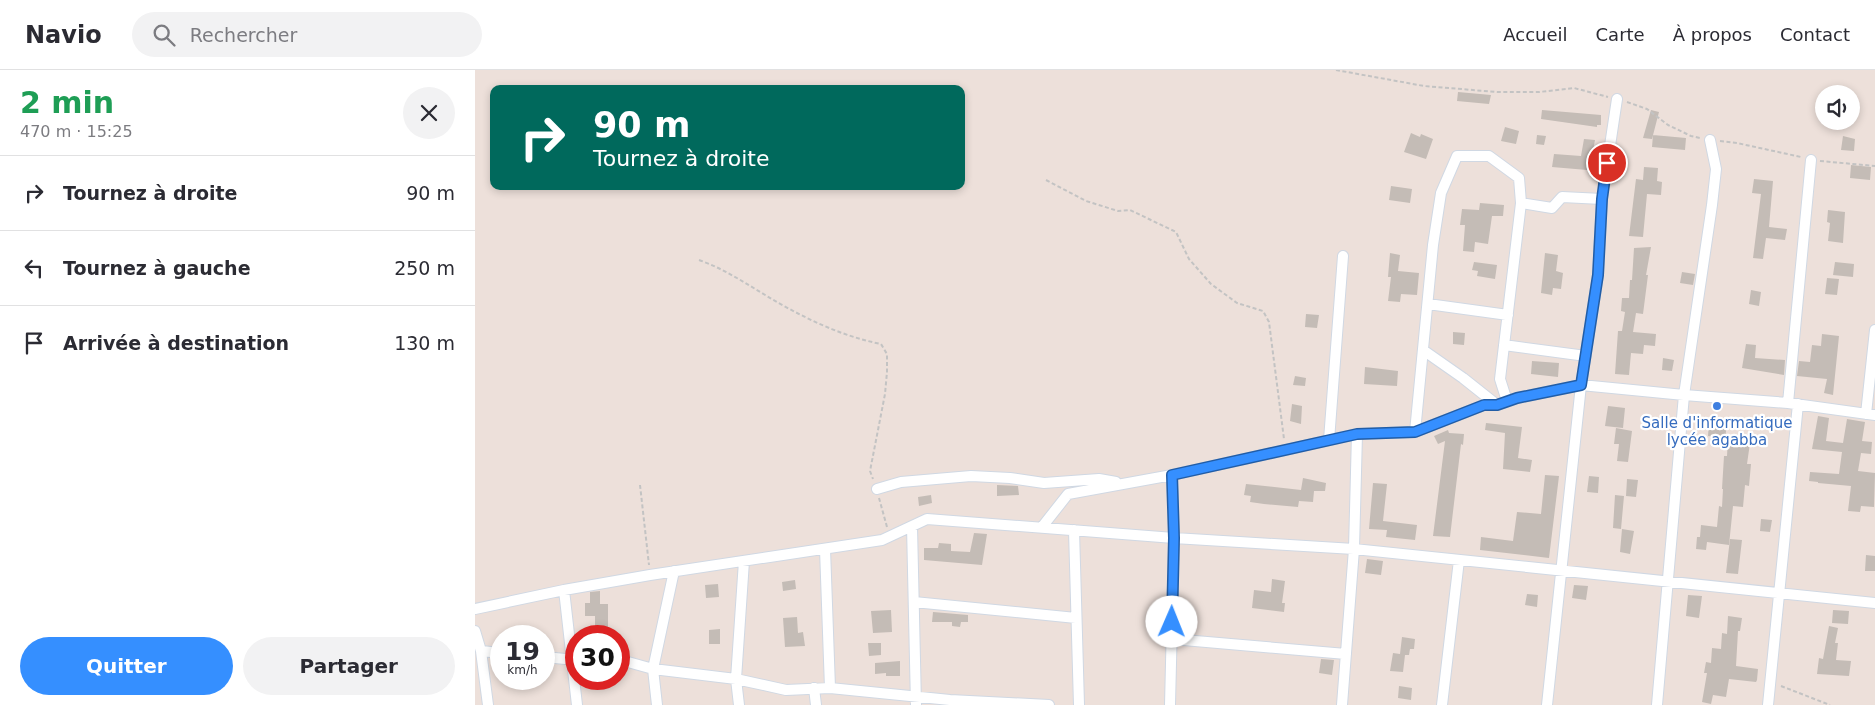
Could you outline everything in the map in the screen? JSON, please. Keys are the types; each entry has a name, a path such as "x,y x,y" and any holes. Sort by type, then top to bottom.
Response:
{"street":[{"path":"1547,705 1581,385 1598,275 1602,199 1617,99"},
{"path":"1657,705 1684,395 1713,205 1716,169 1710,140"},
{"path":"1415,432 1433,245 1441,193 1457,156 1489,156 1519,178 1521,204 1500,379 1502,403"},
{"path":"1768,705 1811,160"},
{"path":"1521,204 1552,208 1562,197 1602,199"},
{"path":"1329,440 1343,256"},
{"path":"1427,304 1508,315"},
{"path":"1042,528 1068,494 1172,475 1357,434 1415,432 1484,405 1502,403 1581,385 1793,403 1871,415 1875,330"},
{"path":"1504,346 1586,356"},
{"path":"1423,350 1502,403"},
{"path":"1342,705 1354,549 1357,434"},
{"path":"1170,705 1174,538 1172,475"},
{"path":"877,489 901,482 971,476 1010,478 1044,484 1099,479 1123,484"},
{"path":"475,609 564,590 650,575 882,540 927,519 1174,538 1354,549 1875,603"},
{"path":"912,526 917,701"},
{"path":"1074,530 1079,705"},
{"path":"825,548 830,688"},
{"path":"1442,705 1459,560"},
{"path":"739,705 736,679 744,561"},
{"path":"657,705 653,669 674,571"},
{"path":"564,590 569,625"},
{"path":"914,602 1077,618"},
{"path":"475,631 481,651 488,705"},
{"path":"1172,639 1346,654"},
{"path":"481,651 490,652"},
{"path":"630,663 653,669 736,679 787,690 830,688 917,701 1049,705"},
{"path":"814,688 816,705"},
{"path":"576,690 577,705"}],"path":[{"path":"1046,180 1086,201 1118,211 1129,210 1176,232 1189,259 1211,284 1237,303 1263,311 1269,322 1285,449"},
{"path":"699,260 720,268 785,307 833,331 860,340 881,344 887,354 885,394 869,471 877,489 889,537"},
{"path":"640,485 650,575"},
{"path":"1771,682 1830,705"}],"building":[{"path":"1458,92 1491,95 1489,104 1457,101"},
{"path":"1542,110 1601,115 1601,125 1597,125 1597,127 1541,119"},
{"path":"1651,110 1659,112 1652,139 1643,138"},
{"path":"1505,127 1519,131 1516,144 1501,141"},
{"path":"1411,133 1420,137 1421,134 1433,139 1426,159 1404,152"},
{"path":"1537,135 1546,136 1544,145 1536,144"},
{"path":"1653,135 1686,138 1685,150 1652,147"},
{"path":"1843,136 1855,139 1854,151 1841,150"},
{"path":"1584,139 1595,140 1593,150 1596,151 1595,161 1589,160 1587,170 1552,167 1554,154 1581,156"},
{"path":"1851,165 1871,167 1870,180 1850,178"},
{"path":"1644,167 1658,168 1657,181 1662,182 1661,195 1647,194 1643,237 1629,236 1636,179 1643,180"},
{"path":"1754,179 1773,181 1769,227 1787,229 1785,240 1766,238 1763,259 1753,258 1761,194 1752,193"},
{"path":"1391,186 1412,189 1410,203 1389,200"},
{"path":"1480,203 1504,205 1503,216 1492,216 1488,244 1475,242 1474,252 1463,251 1465,225 1460,225 1462,209 1479,210"},
{"path":"1828,210 1845,212 1843,243 1828,241 1830,223 1827,222"},
{"path":"1651,247 1646,275 1648,275 1643,314 1636,313 1633,332 1656,334 1655,346 1644,345 1643,354 1631,353 1629,375 1615,374 1618,331 1622,331 1625,312 1621,311 1622,298 1629,298 1634,248"},
{"path":"1390,253 1400,255 1398,271 1419,273 1417,295 1401,294 1400,302 1388,301 1391,277 1388,277"},
{"path":"1545,253 1558,255 1556,271 1563,273 1561,289 1553,288 1552,295 1541,293"},
{"path":"1474,262 1497,265 1495,279 1477,276 1478,271 1472,270"},
{"path":"1835,262 1854,264 1853,277 1833,275"},
{"path":"1682,272 1695,274 1693,285 1680,283"},
{"path":"1827,278 1839,279 1837,295 1825,294"},
{"path":"1751,290 1761,292 1759,306 1749,304"},
{"path":"1306,314 1319,315 1317,328 1305,327"},
{"path":"1453,332 1465,333 1464,345 1453,344"},
{"path":"1822,334 1839,336 1833,395 1824,393 1827,379 1797,376 1799,361 1810,362 1812,345 1821,346"},
{"path":"1746,344 1756,345 1755,358 1785,360 1784,375 1742,368"},
{"path":"1663,358 1674,360 1672,371 1662,370"},
{"path":"1532,361 1559,363 1558,377 1531,374"},
{"path":"1365,367 1398,371 1397,386 1364,384"},
{"path":"1295,376 1306,378 1305,386 1293,385"},
{"path":"1292,404 1302,406 1301,424 1290,421"},
{"path":"1608,406 1625,408 1623,428 1605,426"},
{"path":"1818,416 1829,418 1826,441 1843,443 1847,419 1865,422 1862,441 1872,442 1871,454 1861,453 1858,471 1875,473 1874,507 1861,506 1860,512 1848,511 1851,486 1809,481 1810,472 1839,474 1842,452 1812,449"},
{"path":"1486,423 1522,427 1518,458 1532,460 1530,472 1503,469 1505,433 1485,430"},
{"path":"1709,423 1727,425 1725,438 1708,436"},
{"path":"1616,428 1632,431 1628,462 1617,461 1619,444 1614,444"},
{"path":"1448,430 1449,433 1464,434 1463,445 1461,444 1450,537 1433,536 1445,441 1438,444 1434,436"},
{"path":"1728,439 1750,443 1747,464 1751,464 1749,486 1745,485 1743,507 1733,506 1729,545 1707,542 1706,550 1696,549 1701,525 1717,527 1719,506 1722,507 1724,456 1727,456"},
{"path":"1545,475 1559,476 1549,558 1480,550 1481,537 1513,541 1517,512 1541,514"},
{"path":"1589,476 1599,477 1598,493 1587,492"},
{"path":"1303,478 1326,483 1325,491 1314,491 1313,502 1299,501 1298,507 1250,502 1251,496 1244,495 1246,484 1301,490"},
{"path":"1627,479 1638,480 1636,497 1626,496"},
{"path":"1373,483 1387,484 1383,521 1417,525 1415,540 1386,537 1387,530 1369,529"},
{"path":"997,485 1018,486 1019,495 997,496"},
{"path":"931,495 932,503 919,506 918,497"},
{"path":"1615,495 1624,496 1621,529 1613,528"},
{"path":"1761,519 1772,520 1770,532 1760,531"},
{"path":"1622,529 1634,531 1630,554 1620,552"},
{"path":"974,533 987,534 982,565 924,560 924,548 938,548 939,543 951,544 951,551 970,552"},
{"path":"1730,539 1742,540 1738,574 1726,573"},
{"path":"1866,555 1875,556 1875,571 1865,571"},
{"path":"1367,559 1383,561 1381,575 1365,573"},
{"path":"1272,579 1285,581 1282,603 1285,603 1284,612 1252,608 1254,590 1271,592"},
{"path":"795,580 796,589 783,591 782,582"},
{"path":"718,584 719,597 706,598 705,585"},
{"path":"1574,585 1588,586 1586,600 1572,598"},
{"path":"600,591 600,604 608,604 608,625 595,625 595,616 585,616 585,603 590,603 590,592"},
{"path":"1527,594 1538,595 1537,607 1525,605"},
{"path":"1688,595 1702,596 1699,618 1686,616"},
{"path":"891,610 892,632 873,633 871,611"},
{"path":"1833,610 1849,611 1848,624 1832,623"},
{"path":"933,612 968,615 968,622 961,622 960,627 952,626 952,622 932,622"},
{"path":"1728,616 1742,618 1740,631 1738,631 1736,666 1758,669 1757,680 1756,682 1729,679 1726,697 1713,695 1711,704 1702,702 1707,673 1704,673 1706,662 1711,663 1712,648 1721,649 1722,633 1727,634"},
{"path":"797,617 798,633 803,632 805,646 785,647 783,618"},
{"path":"1829,626 1838,628 1835,643 1838,643 1836,660 1851,661 1849,676 1817,674 1819,658 1823,659"},
{"path":"720,629 720,644 709,644 709,630"},
{"path":"1402,637 1415,639 1414,649 1410,649 1409,655 1405,655 1403,672 1390,671 1393,653 1400,654"},
{"path":"868,643 881,643 881,655 869,656"},
{"path":"1321,659 1334,660 1332,675 1319,673"},
{"path":"900,661 900,676 886,676 886,673 875,674 875,663"},
{"path":"1399,686 1412,688 1411,700 1398,698"}],"place":[{"name":"Salle d'informatique lycée agabba","path":"1717,406"}],"route":[{"path":"1172,622 1174,538 1172,475 1357,434 1415,432 1484,405 1497,405 1517,398 1581,385 1598,275 1602,199 1607,163"}]}
